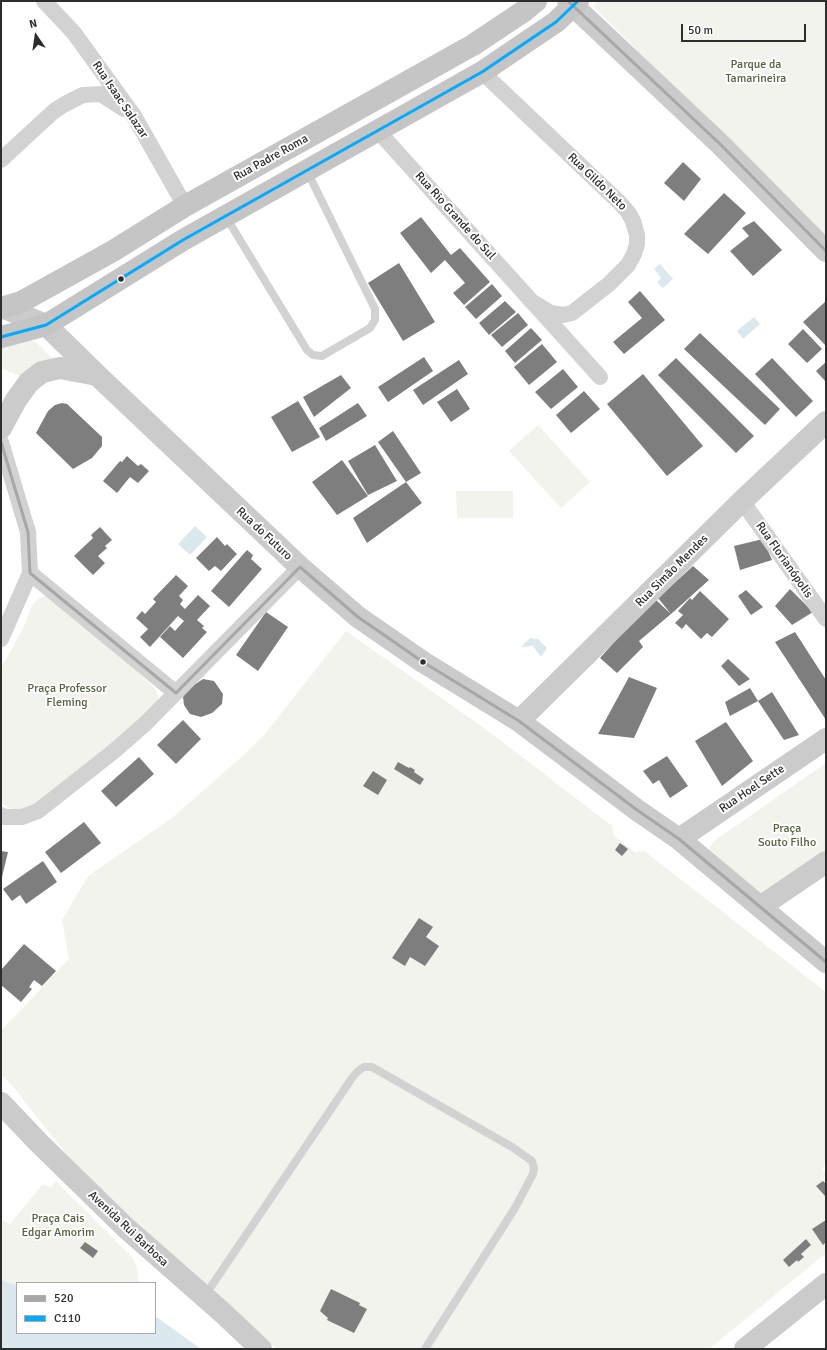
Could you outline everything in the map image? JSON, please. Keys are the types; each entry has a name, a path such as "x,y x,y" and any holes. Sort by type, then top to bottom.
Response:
{"main road":[{"name":"Rua Padre Roma","path":"3,308 21,302 114,251 185,206 474,45 524,11 536,1"},
{"path":"1,337 46,325 184,240 482,72 556,22 573,2"}],"street":[{"name":"Rua Isaac Salazar","path":"44,1 74,33 134,116 185,206"},
{"path":"573,2 720,144 826,251"},
{"name":"Rua Gildo Neto","path":"482,72 619,202 628,212 633,221 637,235 637,244 628,265 609,284 582,306 572,313 562,315"},
{"path":"1,160 54,112 65,104 83,95 101,94 134,116"},
{"name":"Rua Rio Grande do Sul","path":"378,131 600,377"},
{"name":"Rua Rio Grande do Sul","path":"531,300 551,313 562,315"},
{"name":"Rua do Futuro","path":"3,308 46,325 50,331 97,376 300,568 358,617 423,662 520,721 637,810 679,839 826,962"},
{"path":"1,428 16,400 29,382 42,372 60,368 97,376"},
{"name":"Rua Simão Mendes","path":"520,721 742,501 826,422"},
{"path":"1,442 28,532 30,573 1,639"},
{"name":"Rua Florianópolis","path":"742,501 826,619"},
{"path":"1,815 5,817 22,817 38,811 113,752 146,723 300,568"},
{"path":"30,573 176,693"},
{"name":"Rua Hoel Sette","path":"679,839 826,739"},
{"path":"760,907 826,862"},
{"name":"Avenida Rui Barbosa","path":"1,1103 37,1141 125,1227 260,1349"},
{"path":"745,1349 826,1284"}],"lane":[{"path":"226,216 307,350 314,355 322,356 370,328 375,320 375,309 307,171"},
{"path":"204,1297 352,1078 364,1067 372,1067 512,1147 532,1161 534,1168 533,1174 515,1208 425,1349"}],"green space":[{"name":"Parque da Tamarineira","path":"598,1 826,1 826,240 593,6"},
{"path":"26,340 33,341 38,344 54,360 20,376 1,368 1,348"},
{"path":"538,425 590,482 561,508 509,451"},
{"path":"456,491 513,491 513,518 457,518"},
{"name":"Praça Professor Fleming","path":"46,596 104,641 155,688 158,700 152,712 29,809 13,810 1,803 1,668 23,629 32,605 39,598"},
{"path":"346,631 484,728 612,826 614,836 635,852 644,851 826,992 826,1163 822,1169 826,1174 826,1253 709,1349 276,1349 147,1234 68,1156 14,1088 1,1074 1,1031 69,959 62,920 88,876 172,818 245,754 264,735"},
{"name":"Praça Souto Filho","path":"826,763 826,856 761,896 709,852 710,847 714,841"},
{"name":"Praça Cais Edgar Amorim","path":"56,1181 132,1257 137,1268 139,1282 16,1282 16,1285 1,1280 1,1220 10,1224 43,1184 51,1187"}],"shaded area":[{"path":"660,264 673,279 663,288 657,282 661,278 654,269"},
{"path":"754,317 760,324 743,339 737,331"},
{"path":"195,526 207,537 190,555 178,544"},
{"path":"530,638 538,639 547,648 541,657 533,646 521,647"},
{"path":"1,1280 16,1285 16,1334 156,1334 156,1317 201,1349 1,1349"}],"building":[{"path":"683,162 701,179 684,201 664,183"},
{"path":"724,193 746,213 708,254 684,234"},
{"path":"421,217 451,255 460,248 490,282 464,305 453,293 465,283 445,260 431,273 400,233"},
{"path":"754,221 782,250 753,276 730,251 749,236 742,228"},
{"path":"399,263 435,322 403,341 368,283"},
{"path":"492,284 502,296 476,319 465,307"},
{"path":"640,291 665,320 624,354 613,342 642,318 628,302"},
{"path":"505,301 516,312 489,335 479,323"},
{"path":"826,301 826,346 803,322"},
{"path":"518,313 528,325 502,347 491,335"},
{"path":"531,328 542,340 515,363 505,351"},
{"path":"803,329 822,349 807,363 788,344"},
{"path":"700,333 780,409 765,425 684,349"},
{"path":"542,344 557,362 529,385 514,367"},
{"path":"424,357 433,371 388,402 378,387"},
{"path":"676,358 754,436 736,453 658,375"},
{"path":"772,358 813,401 796,417 755,374"},
{"path":"459,360 468,374 423,405 413,390"},
{"path":"826,362 826,382 816,371"},
{"path":"563,369 578,387 551,409 535,392"},
{"path":"643,374 703,446 667,476 607,404"},
{"path":"341,375 351,388 314,417 303,397"},
{"path":"457,389 470,409 451,422 437,402"},
{"path":"584,391 600,409 571,433 556,415"},
{"path":"298,401 320,437 292,452 271,417"},
{"path":"62,403 67,404 102,437 102,446 92,458 73,469 36,433 48,411 55,405"},
{"path":"358,403 367,416 326,441 319,428"},
{"path":"393,431 421,473 406,482 378,442"},
{"path":"375,445 397,481 368,495 348,461"},
{"path":"127,456 138,466 141,464 149,471 138,483 130,477 117,493 103,481 120,461 122,462"},
{"path":"342,460 368,496 337,515 312,482"},
{"path":"406,482 422,503 367,543 353,518"},
{"path":"100,527 112,540 105,546 107,548 98,556 105,563 93,575 74,556 93,538 91,535"},
{"path":"217,537 225,546 227,544 237,554 221,571 215,566 209,571 196,558"},
{"path":"763,539 772,560 740,570 734,546"},
{"path":"247,550 253,555 251,559 262,569 229,607 211,591"},
{"path":"693,566 709,580 671,614 658,598"},
{"path":"176,575 188,586 179,596 183,600 180,604 185,609 198,595 210,606 197,620 204,626 202,628 207,632 183,658 160,637 170,626 175,631 184,621 178,616 150,647 140,637 148,629 136,618 142,611 145,614 156,602 153,599"},
{"path":"790,589 813,612 792,625 775,606"},
{"path":"746,590 763,607 751,615 738,596"},
{"path":"700,591 729,619 712,637 707,633 701,639 686,624 682,629 675,623 683,615 678,611 690,598 692,600"},
{"path":"656,600 671,614 639,641 643,647 617,673 600,658 627,628"},
{"path":"266,612 288,627 258,671 236,655"},
{"path":"795,632 826,680 826,720 775,642"},
{"path":"728,659 750,679 739,686 721,666"},
{"path":"629,677 657,688 634,738 598,734"},
{"path":"203,679 214,681 223,694 222,704 212,713 201,717 190,714 184,705 183,697 188,689"},
{"path":"750,688 758,701 730,716 725,702"},
{"path":"772,692 799,735 784,740 758,701"},
{"path":"183,720 201,739 176,764 157,745"},
{"path":"726,722 753,761 722,786 695,741"},
{"path":"667,756 688,786 670,798 659,780 653,784 643,771"},
{"path":"139,757 154,774 116,807 101,791"},
{"path":"398,762 415,770 414,772 424,779 420,785 394,769"},
{"path":"373,771 387,780 378,795 363,786"},
{"path":"84,822 101,843 61,873 45,852"},
{"path":"620,843 628,849 622,856 615,850"},
{"path":"1,851 8,852 2,877 1,877"},
{"path":"43,861 57,882 26,904 20,895 12,901 3,889"},
{"path":"419,918 433,927 426,937 439,946 425,966 410,957 405,966 392,958"},
{"path":"24,944 56,971 42,986 34,980 29,987 32,989 21,1002 1,985 1,970"},
{"path":"823,1181 826,1184 826,1197 816,1186"},
{"path":"826,1220 826,1242 823,1245 812,1229"},
{"path":"806,1239 811,1245 801,1254 804,1257 798,1262 797,1260 789,1267 783,1260"},
{"path":"85,1242 98,1251 93,1258 80,1248"},
{"path":"331,1289 360,1303 359,1305 367,1309 354,1333 327,1320 328,1318 320,1311"}],"transit line":[{"name":"520","path":"568,1 720,144 826,251"},
{"name":"C110","path":"1,337 46,325 183,240 482,72 556,22 578,1"},
{"name":"520","path":"1,442 28,532 30,573 176,693 300,567 358,617 423,662 519,721 637,810 679,839 826,962"}]}
